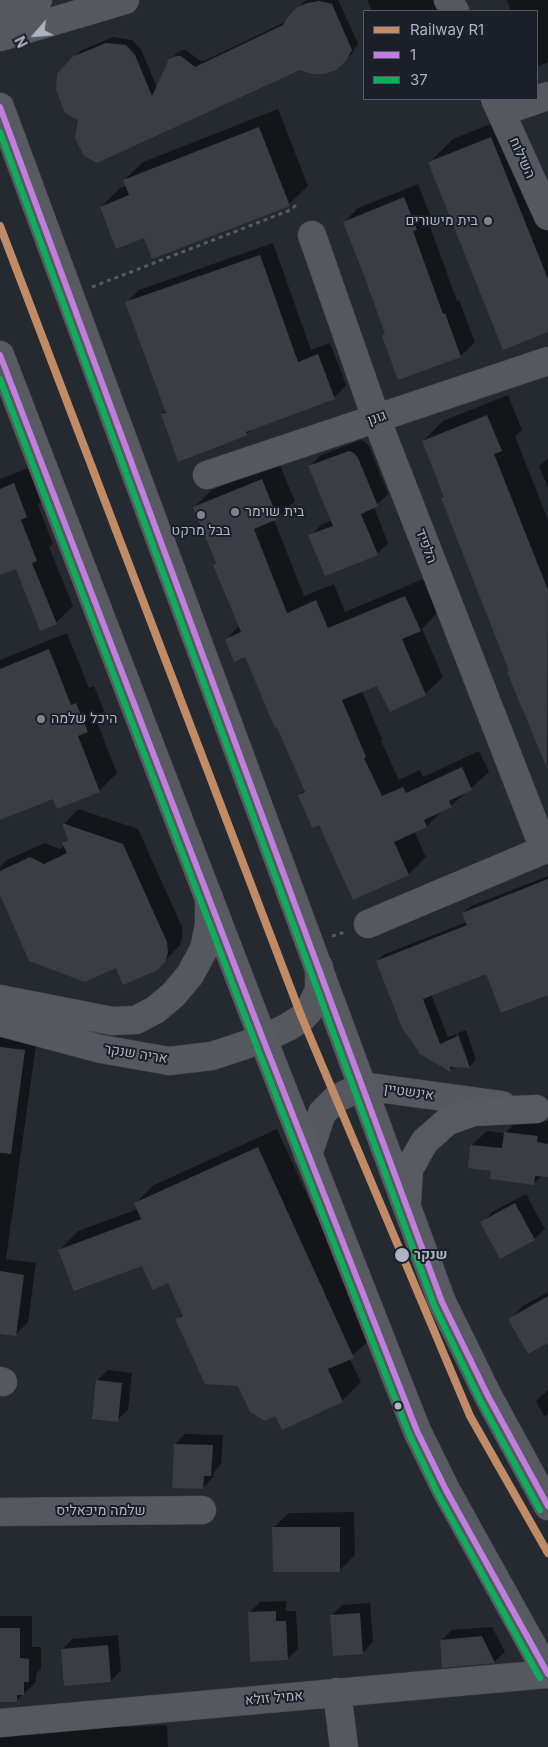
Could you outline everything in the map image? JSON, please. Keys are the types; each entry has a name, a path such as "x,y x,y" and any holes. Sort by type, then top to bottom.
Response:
{"main road":[{"path":"0,107 442,1302 488,1396 548,1506"},
{"path":"0,355 263,1039 417,1431 446,1490 548,1674"},
{"path":"407,1208 409,1170 425,1141 448,1121 473,1112 542,1110"}],"street":[{"path":"0,11 38,0"},
{"path":"0,37 125,0"},
{"path":"498,105 526,100"},
{"name":"השילוח","path":"498,105 548,216"},
{"name":"הלפיד","path":"312,235 376,418 546,849"},
{"name":"גונן","path":"207,475 548,361"},
{"path":"368,924 546,849"},
{"name":"אריה שנקר","path":"0,999 112,1021 136,1020 155,1010 167,1000 190,975 204,949 209,925 209,898"},
{"name":"אריה שנקר","path":"0,1022 101,1049 169,1061 212,1056 263,1039 288,1028 302,1018 310,1009 319,990 314,955"},
{"path":"308,1155 322,1113 336,1099 362,1086"},
{"name":"אינשטיין","path":"362,1086 542,1110"},
{"name":"שלמה מיכאליס","path":"0,1512 202,1510"},
{"name":"אמיל זולא","path":"0,1723 548,1674"},
{"path":"337,1692 344,1747"}],"path":[{"path":"70,295 288,211 298,204"},
{"path":"314,955 368,924"}],"building":[{"path":"319,1 332,4 352,50 346,61 336,70 324,74 312,74 300,70 97,163 84,156 75,138 78,120 65,113 56,90 57,74 72,57 106,43 126,45 135,55 152,96 169,59 181,56 195,67 283,25 296,8 307,3"},
{"path":"259,127 290,206 152,259 144,238 116,249 100,207 129,195 123,180"},
{"name":"בית מישורים","path":"491,137 548,279 548,332 503,350 428,162"},
{"path":"404,197 417,230 413,231 443,314 445,313 461,357 398,380 382,336 385,334 343,222"},
{"path":"260,255 298,362 318,354 335,399 246,432 248,435 178,462 161,414 166,413 125,302"},
{"path":"487,415 502,451 494,454 548,590 547,768 507,672 509,671 441,498 444,497 422,441"},
{"path":"349,451 358,458 378,506 361,514 378,555 325,576 308,535 333,526 308,466"},
{"path":"262,479 278,519 254,529 287,613 316,600 328,628 405,596 421,631 402,639 426,695 390,712 377,686 342,700 366,757 364,758 382,796 403,787 406,793 462,767 472,790 449,801 452,807 424,820 427,827 394,842 409,875 353,900 319,825 312,828 298,795 305,792 245,657 234,662 225,639 241,632 213,565 216,564 193,507"},
{"path":"14,483 27,517 21,520 37,561 32,563 57,624 40,631 16,569 0,575 0,489"},
{"path":"49,649 71,705 76,703 88,732 78,736 100,792 57,809 53,799 0,820 0,669"},
{"path":"62,823 123,844 167,942 168,953 165,962 158,970 123,985 116,968 85,982 29,961 0,895 0,871 30,857 44,864 67,853 62,843 68,840"},
{"path":"548,879 548,995 501,1013 486,974 423,999 440,1044 458,1036 470,1068 450,1067 451,1072 418,1053 402,1028 376,961 467,925 462,913"},
{"path":"0,1047 25,1050 11,1154 0,1153"},
{"path":"504,1132 538,1136 537,1142 548,1144 548,1177 535,1176 534,1185 490,1179 491,1171 468,1168 470,1145 502,1148"},
{"path":"258,1147 354,1358 328,1369 343,1402 282,1430 275,1416 265,1421 250,1412 238,1386 205,1384 175,1319 183,1316 168,1283 153,1290 142,1266 74,1291 58,1250 141,1219 134,1203"},
{"path":"515,1203 535,1240 500,1259 480,1222"},
{"path":"0,1271 24,1275 16,1336 0,1334"},
{"path":"548,1296 548,1343 528,1354 508,1319"},
{"path":"96,1380 122,1383 118,1422 92,1419"},
{"path":"174,1444 213,1445 211,1476 204,1476 203,1489 172,1488"},
{"path":"272,1527 340,1527 340,1572 273,1572"},
{"path":"276,1611 276,1621 286,1621 288,1660 250,1662 248,1612"},
{"path":"360,1613 363,1654 333,1656 330,1615"},
{"path":"0,1628 20,1628 20,1658 29,1659 29,1682 24,1682 24,1695 17,1695 17,1702 0,1702"},
{"path":"482,1636 495,1663 442,1668 440,1640"},
{"path":"108,1645 111,1682 64,1686 61,1649"}],"rail line":[{"name":"R1","path":"0,226 302,1018 470,1416 548,1553"}],"transit line":[{"name":"1","path":"0,107 442,1302 488,1396 548,1506"},
{"name":"37","path":"0,132 434,1305 480,1400 540,1510"},
{"name":"1","path":"0,355 263,1039 417,1431 446,1490 548,1674"},
{"name":"37","path":"0,379 255,1042 409,1434 438,1494 540,1678"}],"place":[{"name":"בית מישורים","path":"488,221"},
{"name":"בית שוימר","path":"235,512"},
{"name":"בבל מרקט","path":"201,515"},
{"name":"היכל שלמה","path":"41,719"},
{"name":"שנקר","path":"402,1255"}]}
